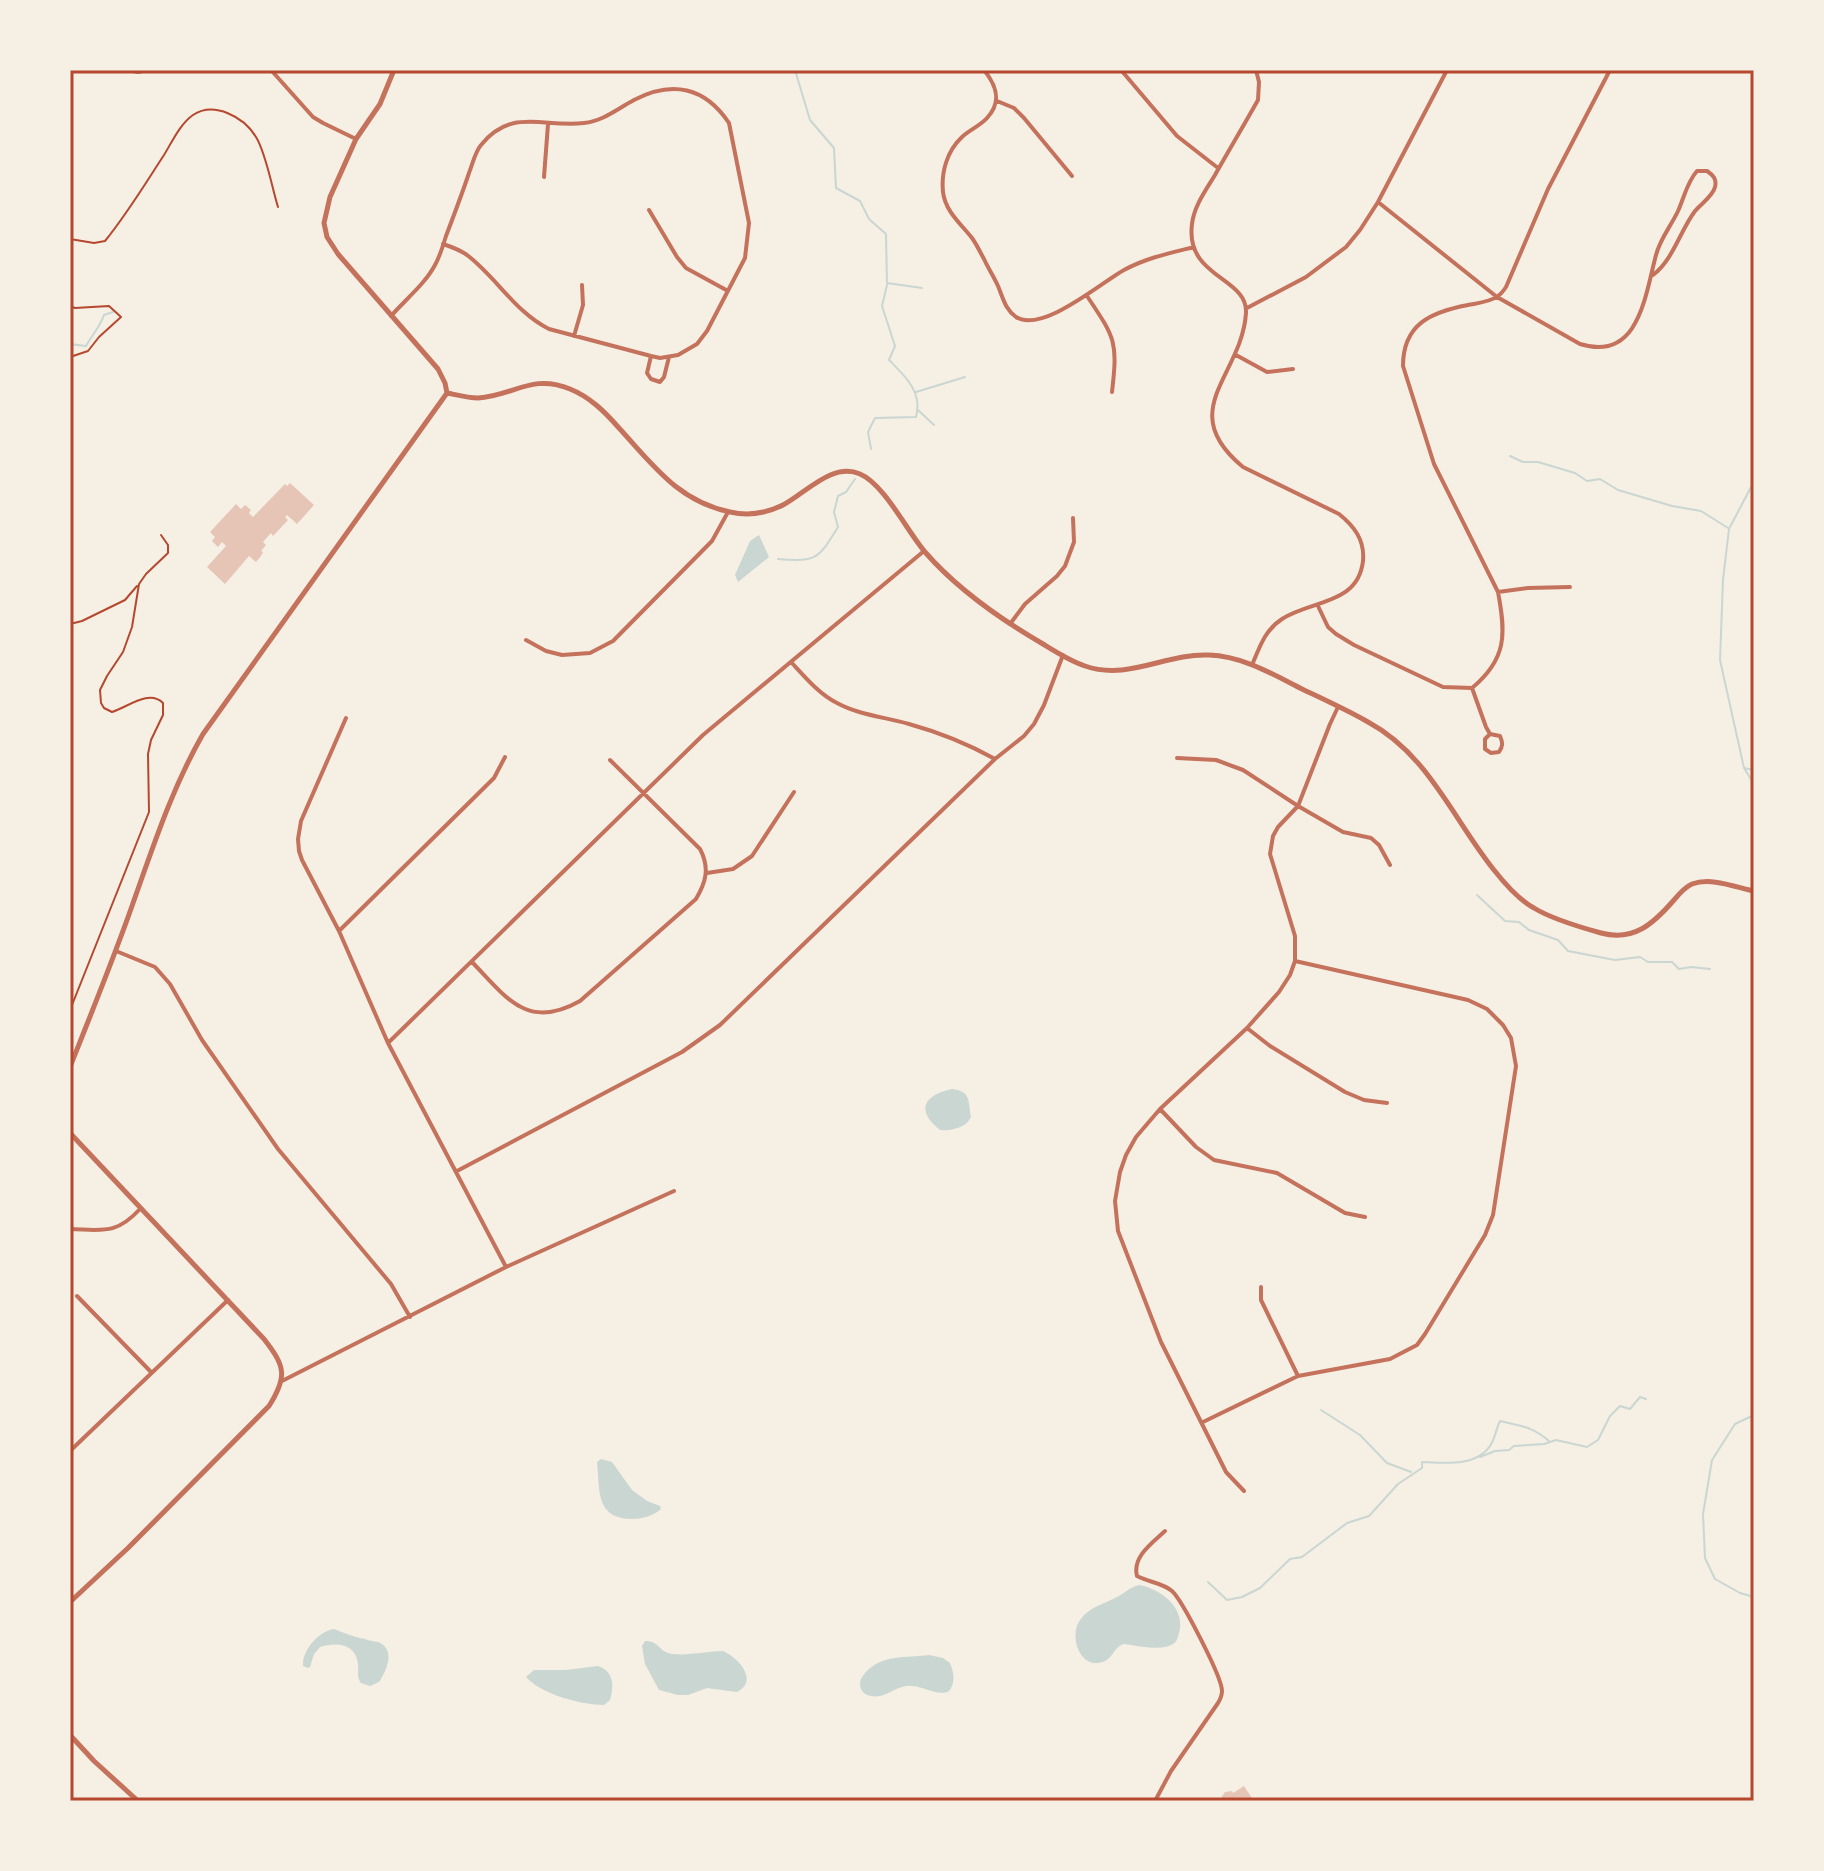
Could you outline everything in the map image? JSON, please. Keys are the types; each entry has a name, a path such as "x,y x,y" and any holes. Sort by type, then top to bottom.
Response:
{"street":[{"path":"128,70 147,70"},
{"path":"271,70 313,117 356,139"},
{"path":"70,1067 170,800 203,734 447,393 438,369 338,254 327,237 324,223 330,197 356,139 380,104 394,70"},
{"path":"984,70 997,92 997,101 986,118 962,137 952,150 944,167 943,193 948,208 974,242 998,286 1003,303 1018,318 1042,319 1087,296 1124,270 1155,257 1194,247"},
{"path":"1121,70 1177,136 1218,168"},
{"path":"1252,665 1264,636 1275,625 1285,617 1342,595 1355,583 1363,565 1363,545 1349,522 1232,458 1215,432 1214,395 1236,355 1247,308 1230,284 1205,267 1194,247 1191,229 1196,207 1258,100 1256,70"},
{"path":"1247,308 1306,277 1346,247 1378,202 1447,70"},
{"path":"1318,606 1328,627 1336,634 1443,687 1472,688 1485,677 1499,656 1502,612 1498,592 1434,464 1403,366 1403,353 1407,340 1424,320 1435,313 1497,297 1506,287 1548,189 1610,70"},
{"path":"391,316 436,263 478,148 493,132 507,124 520,121 585,123 607,117 660,89 676,88 708,99 729,123 749,223 745,258 707,331 687,351 669,357 651,356 538,323 512,302 468,256 443,244"},
{"path":"997,101 1014,108 1072,176"},
{"path":"544,177 548,124"},
{"path":"1378,202 1497,297 1580,344 1606,348 1626,337 1638,318 1653,275 1660,242 1678,211 1692,176 1697,171 1707,171 1716,183 1714,191 1697,209 1662,268 1653,275"},
{"path":"649,210 686,268 728,291"},
{"path":"574,336 583,305 582,285"},
{"path":"1087,296 1110,330 1115,348 1112,392"},
{"path":"1236,355 1267,372 1293,369"},
{"path":"651,356 647,373 651,379 660,382 669,357"},
{"path":"447,393 480,398 532,383 568,387 605,412 678,489 695,500 728,512 771,510 835,472 846,470 864,475 881,491 924,551 983,606 1082,666 1117,671 1186,657 1208,655 1230,658 1252,665 1392,737 1421,766 1501,878 1533,908 1617,936 1651,925 1691,884 1707,882 1754,891"},
{"path":"526,640 546,651 562,655 590,653 613,641 712,541 728,512"},
{"path":"1010,624 1025,604 1065,566 1074,542 1073,518"},
{"path":"388,1043 703,735 924,551"},
{"path":"1498,592 1570,587"},
{"path":"457,1171 682,1052 720,1025 995,759 1024,736 1044,705 1063,655"},
{"path":"791,662 815,687 838,704 910,724 971,746 995,759"},
{"path":"1472,688 1490,734 1500,736 1503,746 1499,752 1491,753 1485,749 1485,739 1490,734"},
{"path":"1244,1491 1226,1472 1161,1342 1118,1231 1115,1201 1120,1172 1136,1137 1160,1109 1247,1028 1286,983 1295,961 1295,936 1270,854 1273,836 1298,806 1338,707"},
{"path":"346,718 301,821 299,851 339,931 388,1043 506,1267"},
{"path":"339,931 494,778 505,757"},
{"path":"1177,758 1216,760 1243,770 1343,832 1371,838 1379,845 1390,865"},
{"path":"472,962 520,1007 548,1012 564,1010 580,1001 696,899 707,873 704,857 696,844 610,760"},
{"path":"707,873 733,869 752,856 794,792"},
{"path":"116,951 155,967 170,984 202,1040 278,1149 391,1284 410,1317"},
{"path":"1203,1422 1298,1376 1390,1359 1417,1345 1485,1235 1493,1215 1516,1066 1511,1038 1503,1025 1495,1015 1468,1000 1295,961"},
{"path":"1247,1028 1270,1046 1345,1092 1364,1100 1387,1103"},
{"path":"1160,1109 1196,1147 1214,1160 1277,1173 1345,1213 1365,1217"},
{"path":"70,1133 274,1352 281,1367 282,1381 269,1406 70,1602"},
{"path":"282,1381 506,1267 674,1191"},
{"path":"70,1229 113,1229 128,1222 140,1209"},
{"path":"1261,1287 1261,1300 1298,1376"},
{"path":"77,1296 151,1372"},
{"path":"70,1451 228,1300"},
{"path":"1155,1801 1171,1771 1223,1694 1220,1680 1175,1593 1137,1576 1135,1571 1138,1558 1165,1531"},
{"path":"70,1735 138,1801"}],"path":[{"path":"70,239 94,243 105,241 185,122 202,110 210,109 235,116 255,134 278,207"},
{"path":"70,306 109,306 121,317 88,351 70,357"},
{"path":"70,624 125,600 168,553 168,545 161,535"},
{"path":"70,1010 149,812 148,754 163,715 163,703 149,696 112,712 104,708 100,695 107,676 123,652 132,627 139,584"}],"shaded area":[{"path":"759,535 769,557 738,582 735,575 750,541"},
{"path":"952,1089 966,1095 971,1117 958,1128 940,1130 927,1116 926,1104 935,1095"},
{"path":"601,1459 612,1462 632,1490 661,1509 635,1519 619,1517 605,1508 597,1462"},
{"path":"1139,1585 1163,1595 1175,1608 1180,1624 1176,1641 1162,1648 1123,1644 1105,1661 1089,1662 1076,1643 1080,1620 1092,1609"},
{"path":"334,1629 384,1645 388,1660 379,1682 370,1686 361,1683 356,1657 344,1646 320,1647 310,1667 303,1666 312,1642"},
{"path":"645,1641 674,1654 723,1651 740,1664 746,1682 737,1692 707,1688 678,1695 659,1690 645,1664 642,1646"},
{"path":"929,1655 950,1663 954,1678 948,1692 907,1686 877,1696 867,1695 861,1689 860,1682 865,1673 879,1663 895,1658"},
{"path":"598,1666 607,1671 612,1680 610,1700 604,1705 562,1697 541,1689 526,1677 534,1670"}],"building":[{"path":"290,483 314,505 297,524 287,515 288,520 263,542 266,545 256,562 249,556 225,584 207,567 226,546 222,542 218,547 212,541 215,537 210,532 236,504 241,509 245,505 253,517 285,484"},
{"path":"1244,1786 1254,1801 1223,1801 1221,1798 1225,1792 1233,1793"}],"waterway":[{"path":"795,70 810,120 834,148 836,188 860,201 869,219 886,234 887,283 922,288"},
{"path":"871,449 868,432 875,418 916,417 918,408 911,385 889,360 895,346 882,306 887,285"},
{"path":"70,344 86,346 104,315 113,312"},
{"path":"916,392 965,377"},
{"path":"918,410 934,425"},
{"path":"1510,456 1523,462 1538,462 1575,473 1587,481 1600,479 1618,490 1672,506 1701,511 1728,528"},
{"path":"778,559 809,559 821,552 838,527 834,512 838,496 846,492 855,479"},
{"path":"1754,485 1729,529 1723,580 1720,660 1744,768 1754,784"},
{"path":"1744,768 1754,770"},
{"path":"1477,895 1505,921 1519,922 1529,930 1558,940 1568,951 1615,960 1640,957 1648,962 1672,962 1679,969 1710,969"},
{"path":"1480,1457 1514,1446 1556,1440 1587,1447 1598,1440 1610,1416 1620,1406 1630,1409 1640,1397 1646,1399"},
{"path":"1321,1410 1360,1435 1387,1463 1411,1472"},
{"path":"1754,1415 1735,1424 1712,1460 1703,1514 1705,1558 1715,1579 1754,1597"},
{"path":"1208,1582 1227,1600 1260,1588 1290,1559 1302,1557 1347,1523 1369,1516 1398,1484 1422,1468 1422,1462 1459,1462 1477,1458 1492,1443 1500,1421 1531,1429 1549,1441"}]}
